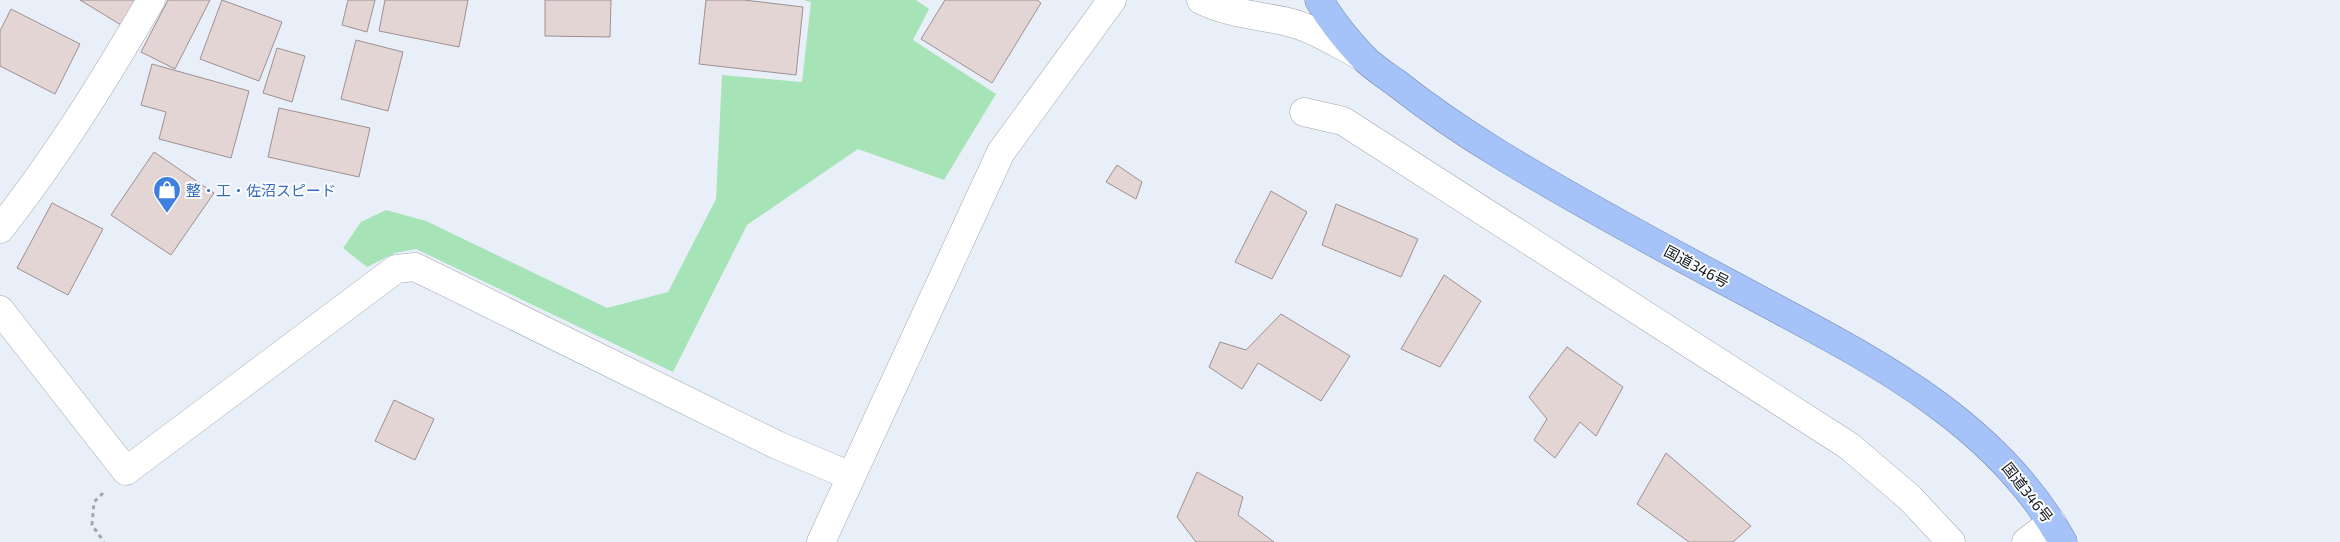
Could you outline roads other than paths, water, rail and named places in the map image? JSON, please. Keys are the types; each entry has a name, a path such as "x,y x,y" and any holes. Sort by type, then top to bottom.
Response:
{"highway":[{"name":"国道346号","path":"1319,0 1329,16 1363,57 1414,97 1474,139 1579,203 1849,348 1906,382 1958,418 2000,457 2025,484 2058,532"}],"street":[{"path":"0,229 32,188 92,97 152,0"},
{"path":"821,542 843,473 1001,152 1112,0"},
{"path":"1209,4 1238,4 1248,0"},
{"path":"1209,4 1284,21 1315,31 1363,57"},
{"path":"1304,112 1343,121 1850,446 1910,498 1951,542"},
{"path":"0,310 126,471 396,269 415,267 777,445 843,473"},
{"path":"2026,542 2058,532"}],"place":[{"name":"整・工・佐沼スピード","path":"167,214"}]}
